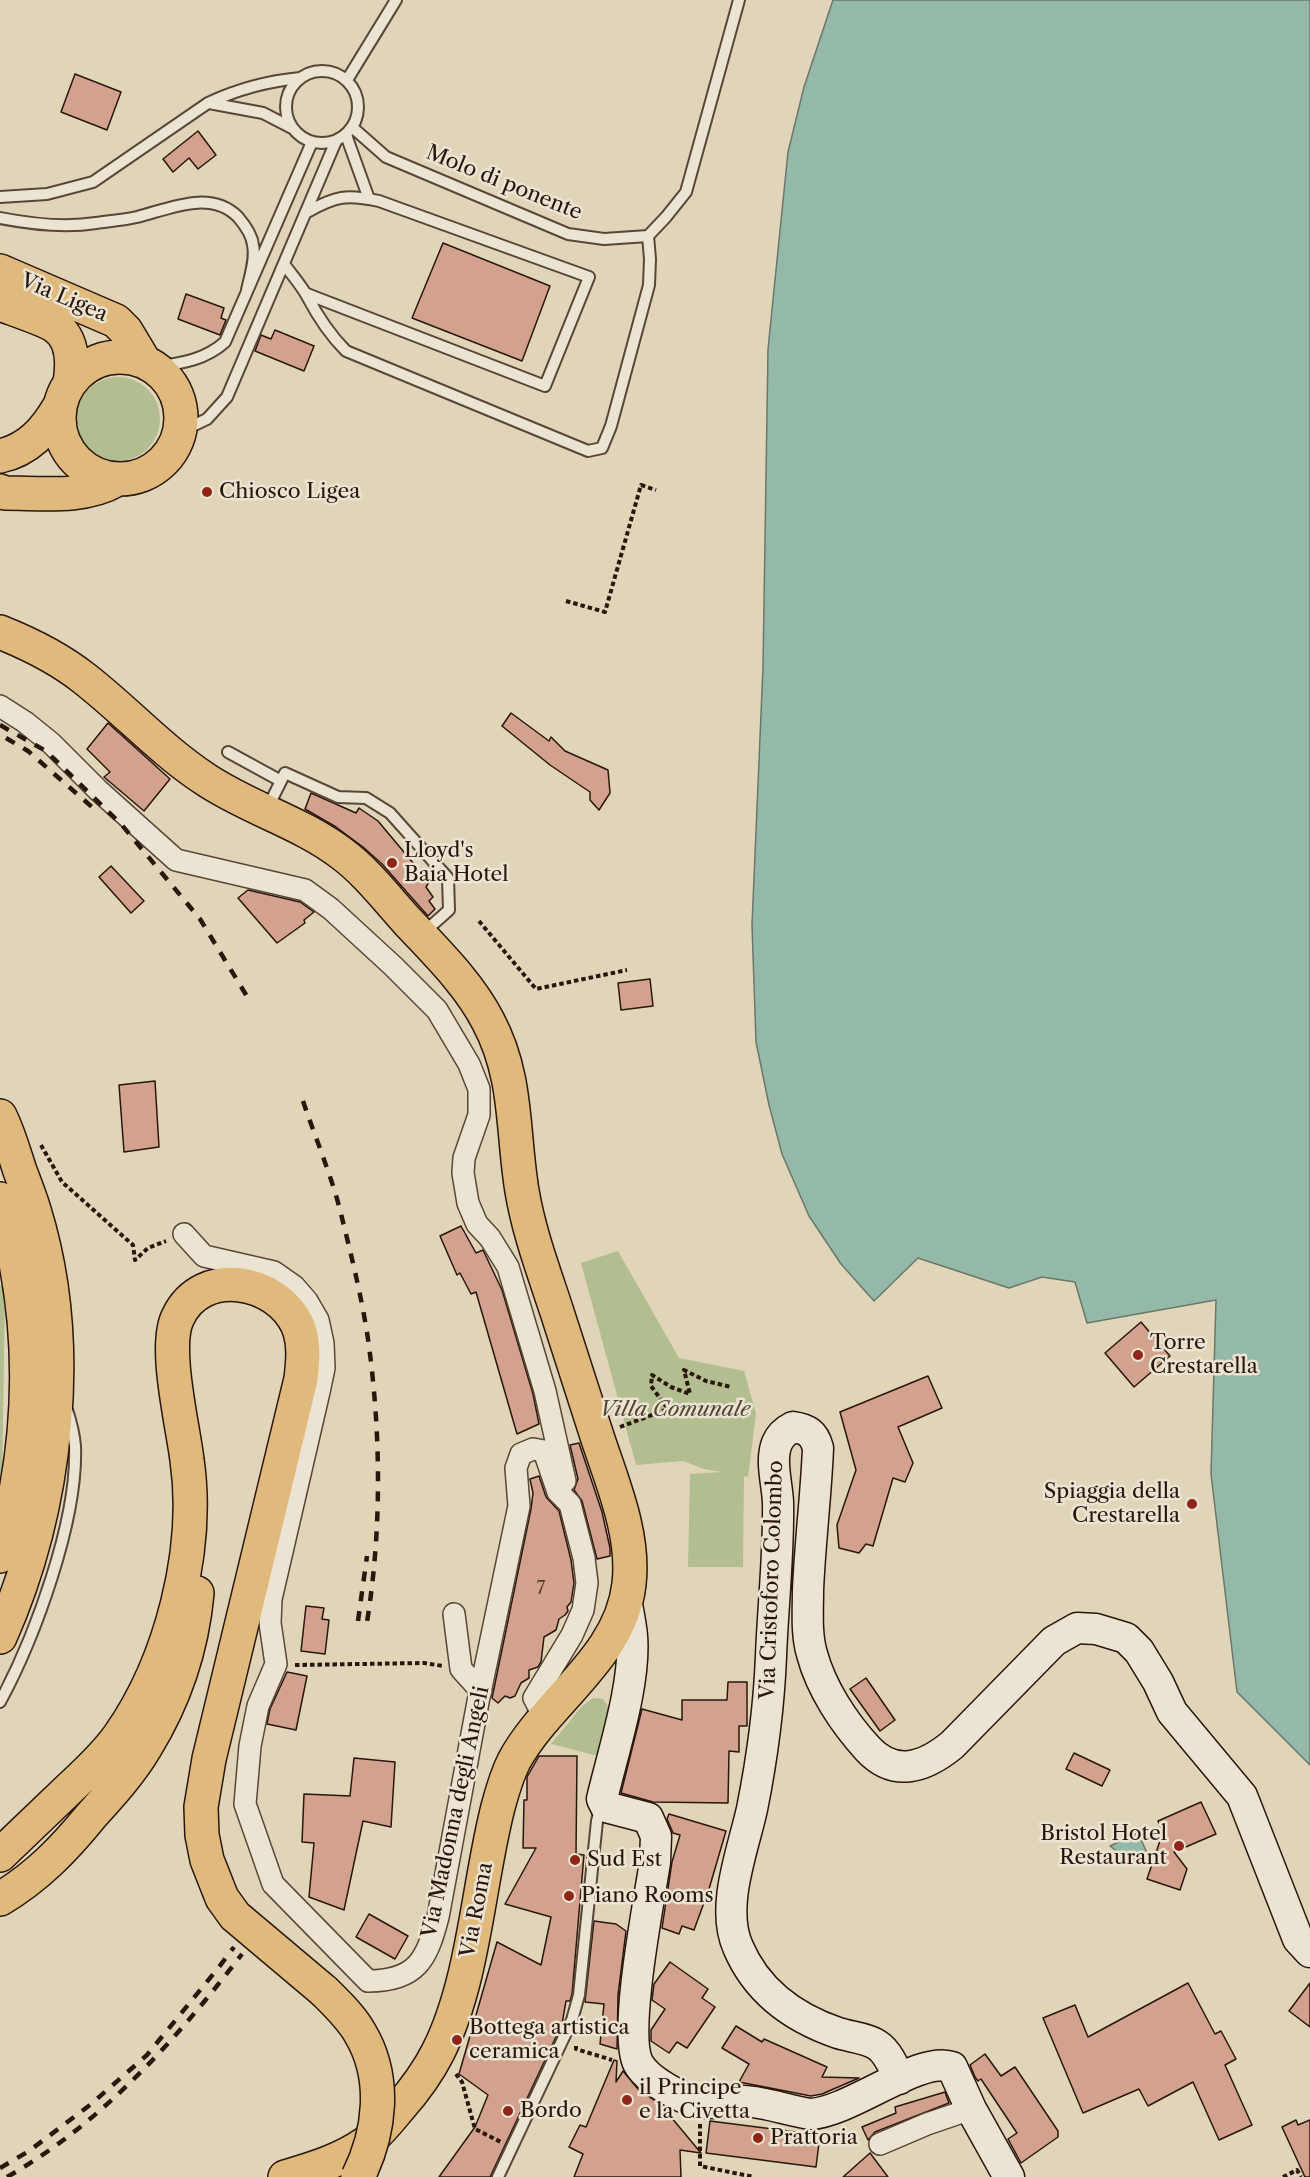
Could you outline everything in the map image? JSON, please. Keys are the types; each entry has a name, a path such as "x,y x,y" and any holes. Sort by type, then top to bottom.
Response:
{"main road":[{"name":"Via Ligea","path":"0,271 116,321 126,331 149,364"},
{"name":"Via Ligea","path":"0,304 56,327 66,339 73,365 64,395"},
{"path":"0,456 18,450 40,435 64,395 80,371 110,357 126,356 149,364 166,376 180,403 182,418 180,432 169,456 150,472 133,478 116,480 101,477 88,471 67,450 60,429 64,395"},
{"path":"0,491 5,493 78,493 102,488 116,480"},
{"name":"Via Roma","path":"0,633 33,646 82,677 194,771 225,792 320,838 344,854 414,928 479,1005 490,1024 512,1089 526,1215 626,1531 630,1569 626,1599 612,1634 590,1667 544,1719 524,1746 512,1765 498,1806 456,2010 453,2045 436,2058 414,2089 367,2142 320,2166 285,2177"},
{"path":"0,1116 34,1210 45,1252 51,1292 56,1372 54,1429 49,1475 41,1516 16,1600 0,1637"},
{"path":"0,1199 22,1295 27,1387 20,1479 0,1556"},
{"path":"0,1855 92,1767 118,1737 142,1697 173,1618 187,1552 190,1514 188,1464 173,1363 172,1342 177,1317 196,1294 211,1287 231,1284 251,1286 270,1294 286,1309 297,1324 303,1343 301,1379 209,1759 201,1807 202,1835 207,1860 218,1889 235,1916 324,1990 361,2034 370,2055 377,2082 378,2110 372,2144 358,2177"},
{"path":"0,1899 38,1872 61,1852 145,1750 164,1715 180,1677 192,1634 197,1589 202,1508 188,1464"}],"street":[{"name":"Via Madonna degli Angeli","path":"0,706 51,743 98,790 176,860 305,890 331,909 437,1010 469,1064 479,1089 478,1116 464,1158 463,1173 468,1203 477,1224 490,1238 511,1276 545,1391 584,1558 587,1583 583,1610 572,1635 534,1698 544,1719"},
{"path":"184,1234 204,1256 252,1265 284,1277 307,1301 318,1320 323,1343 324,1368 320,1392 271,1599 270,1623 276,1664"},
{"name":"Via Cristoforo Colombo","path":"909,2075 877,2044 818,2026 790,2011 773,1998 748,1967 737,1945 733,1924 736,1872 752,1809 767,1714 778,1503 775,1460 777,1442 792,1427 808,1430 816,1440 818,1448 808,1600 811,1653 819,1676 838,1710 877,1758 896,1766 913,1766 938,1757 1054,1641 1077,1628 1096,1629 1126,1638 1139,1651 1172,1712 1242,1796 1298,1939 1310,1952"},
{"name":"Via Madonna degli Angeli","path":"276,1664 258,1706 250,1746 245,1804 273,1884 368,1981 388,1981 402,1977 422,1959 430,1945 438,1917 519,1506 516,1468 521,1454 532,1449 543,1451 558,1492 570,1503"},
{"path":"626,1599 632,1646 624,1705 602,1799 606,1807 648,1818 656,1836 655,1863 633,2025 638,2062 669,2090 700,2103 744,2101 822,2114 909,2075 940,2064 952,2067 1003,2172"},
{"path":"454,1614 461,1669 481,1691"},
{"path":"590,1667 611,1682 624,1705"},
{"path":"880,2144 971,2109"}],"lane":[{"path":"347,80 396,0"},
{"path":"284,264 307,294 314,311 329,335 346,351 588,451 602,448 614,416 649,285 648,236 686,192 739,0"},
{"path":"0,197 48,194 93,182 208,103 272,80 300,78 319,71 338,74 354,88 358,108 307,212 227,398 207,419 180,432"},
{"path":"292,128 286,107 288,96 300,78"},
{"path":"208,103 263,113 292,128 304,139 312,142 320,143 345,134"},
{"path":"345,134 369,199"},
{"name":"Molo di ponente","path":"345,134 386,158 567,234 604,239 648,236"},
{"path":"149,364 187,362 214,352 229,337 247,290 312,142"},
{"path":"307,212 330,200 354,196 369,199 589,277 545,386 307,294"},
{"path":"0,218 33,224 92,224 134,218 187,203 202,202 217,205 232,211 243,223 254,243 247,290"},
{"path":"228,752 281,781"},
{"path":"266,812 285,773 338,797 366,798 390,813 448,878 449,910 414,928"},
{"path":"0,1702 15,1674 50,1581 62,1540 71,1493 75,1447 73,1430 56,1372"},
{"path":"498,2177 572,2020 579,1995 597,1821 602,1799"}],"path":[{"path":"566,601 605,612 641,485 656,490"},
{"path":"479,921 536,989 627,970"},
{"path":"39,1143 62,1182 133,1245 135,1260 148,1248 184,1234"},
{"path":"597,1436 668,1410 651,1386 652,1375 671,1387 690,1394 684,1370 706,1381 731,1387"},
{"path":"276,1664 288,1666 424,1663 461,1669"},
{"path":"453,2045 455,2073 462,2082 475,2129 513,2147"},
{"path":"576,2049 623,2064 638,2062"},
{"path":"700,2103 700,2166 754,2177"},
{"path":"1283,2177 1297,2170 1301,2177"}],"green space":[{"path":"110,377 126,377 142,384 153,395 160,411 157,435 148,449 126,461 110,461 94,454 83,443 76,427 76,411 83,395 94,384"},
{"name":"Villa Comunale","path":"618,1251 679,1358 744,1371 756,1414 748,1477 744,1476 743,1567 688,1567 690,1474 721,1472 704,1469 683,1461 636,1465 581,1263"},
{"path":"0,1284 5,1294 2,1484 0,1491"},
{"path":"593,1698 603,1699 609,1708 602,1757 551,1744 582,1706"}],"shaded area":[{"path":"833,0 1310,0 1310,1765 1237,1692 1211,1474 1216,1300 1087,1323 1075,1282 1042,1277 1009,1288 918,1258 874,1301 841,1264 809,1216 782,1154 756,1042 752,925 763,667 768,349 788,152 804,87"},
{"path":"1138,1833 1149,1857 1133,1864 1110,1846"}],"building":[{"path":"75,74 121,92 107,130 61,112"},
{"path":"198,131 216,155 198,169 189,158 173,172 163,159"},
{"path":"443,243 550,286 522,361 412,318"},
{"path":"186,294 224,308 221,318 226,320 220,335 178,319"},
{"path":"275,330 314,346 304,371 255,351 261,335 271,339"},
{"path":"511,713 549,741 551,737 565,751 608,770 610,793 599,810 590,800 590,792 550,765 502,726"},
{"path":"108,723 170,779 144,811 104,777 110,772 87,749"},
{"name":"Lloyd's Baia Hotel","path":"311,793 356,813 359,808 378,821 429,882 426,887 433,897 429,901 435,909 428,916 382,864 363,847 336,827 305,809"},
{"path":"111,866 144,901 131,913 99,877"},
{"path":"248,890 300,902 314,912 304,920 305,923 277,943 238,898"},
{"path":"650,979 653,1006 621,1010 618,983"},
{"path":"155,1081 159,1147 124,1152 119,1085"},
{"path":"461,1226 476,1253 483,1250 502,1290 533,1394 539,1424 517,1434 476,1292 471,1294 460,1273 457,1275 440,1236"},
{"name":"Torre Crestarella","path":"1141,1322 1170,1356 1134,1387 1105,1353"},
{"path":"928,1376 942,1408 898,1427 913,1463 905,1482 893,1478 873,1546 866,1544 859,1553 839,1548 837,1525 856,1470 840,1412"},
{"path":"579,1443 602,1512 610,1548 610,1556 597,1559 582,1501 574,1490 578,1479 570,1445"},
{"path":"539,1476 546,1497 559,1511 571,1560 574,1583 571,1602 567,1607 568,1611 559,1619 556,1630 544,1637 541,1662 538,1667 529,1670 529,1678 521,1683 515,1696 510,1698 505,1696 498,1703 492,1698 531,1509 533,1493 530,1479"},
{"path":"306,1606 324,1608 322,1619 329,1620 325,1654 301,1651"},
{"path":"287,1672 307,1676 296,1730 267,1724 270,1709"},
{"path":"866,1678 895,1720 880,1731 850,1689"},
{"path":"728,1682 747,1682 747,1726 739,1726 739,1752 729,1751 728,1803 653,1802 621,1793 642,1709 682,1720 682,1700 727,1700"},
{"path":"1074,1753 1110,1770 1102,1786 1066,1769"},
{"path":"539,1756 577,1756 576,1854 584,1855 572,1994 570,2001 566,2001 562,2024 490,2177 439,2177 475,2127 488,2095 459,2074 497,1942 541,1965 551,1917 505,1904 536,1848 523,1848 524,1800 527,1800 527,1777"},
{"path":"354,1758 395,1762 391,1827 363,1821 344,1910 309,1897 314,1843 302,1842 304,1794 350,1796"},
{"path":"1201,1802 1216,1834 1174,1852 1187,1869 1180,1890 1147,1879 1163,1832 1158,1821"},
{"path":"669,1814 726,1831 694,1930 682,1926 679,1934 662,1928 672,1862 680,1835 673,1833 667,1819"},
{"path":"369,1914 408,1936 395,1959 356,1937"},
{"path":"594,1921 616,1924 626,1931 618,1995 617,2049 600,2044 604,2004 585,2002"},
{"path":"670,1962 708,1989 702,1998 715,2007 687,2048 677,2042 669,2053 651,2041 651,2030 665,2009 652,2000 654,1984"},
{"path":"1188,1983 1215,2034 1221,2031 1236,2059 1225,2065 1252,2125 1219,2140 1193,2082 1148,2106 1139,2089 1083,2113 1043,2018 1075,2005 1088,2037"},
{"path":"1310,1983 1310,2027 1289,2011"},
{"path":"736,2026 762,2042 764,2039 827,2067 822,2077 859,2078 822,2094 811,2096 739,2082 749,2064 722,2048"},
{"path":"985,2054 1001,2076 1015,2067 1058,2131 1058,2137 1021,2163 1008,2139 1017,2133 981,2079 978,2081 975,2077 970,2065"},
{"path":"614,2060 617,2061 616,2082 623,2071 638,2089 661,2105 701,2153 680,2150 681,2177 574,2177 583,2154 569,2147 580,2125 586,2127"},
{"path":"945,2092 949,2103 875,2132 868,2140 862,2127 896,2113 895,2107"},
{"path":"1296,2120 1298,2125 1310,2120 1310,2177 1305,2177 1282,2127"},
{"path":"710,2121 820,2135 816,2167 706,2153"},
{"path":"870,2153 888,2177 843,2177"}],"railway":[{"path":"0,725 46,751 121,824 200,919 251,1003"},
{"path":"6,738 28,751 92,807"},
{"path":"303,1101 338,1203 368,1339 375,1409 378,1480 375,1552 367,1622"},
{"path":"358,1621 367,1556"},
{"path":"0,2168 29,2151 90,2105 147,2055 234,1947"},
{"path":"7,2177 42,2155 106,2105 164,2048 242,1954"}],"place":[{"name":"Chiosco Ligea","path":"207,492"},
{"name":"Lloyd's Baia Hotel","path":"392,863"},
{"name":"Torre Crestarella","path":"1138,1355"},
{"name":"Spiaggia della Crestarella","path":"1192,1504"},
{"name":"Bristol Hotel Restaurant","path":"1179,1846"},
{"name":"Sud Est","path":"575,1860"},
{"name":"Piano Rooms","path":"569,1896"},
{"name":"Bottega artistica ceramica","path":"457,2040"},
{"name":"il Principe e la Civetta","path":"627,2100"},
{"name":"Bordo","path":"508,2111"},
{"name":"Prattoria","path":"758,2138"}]}
